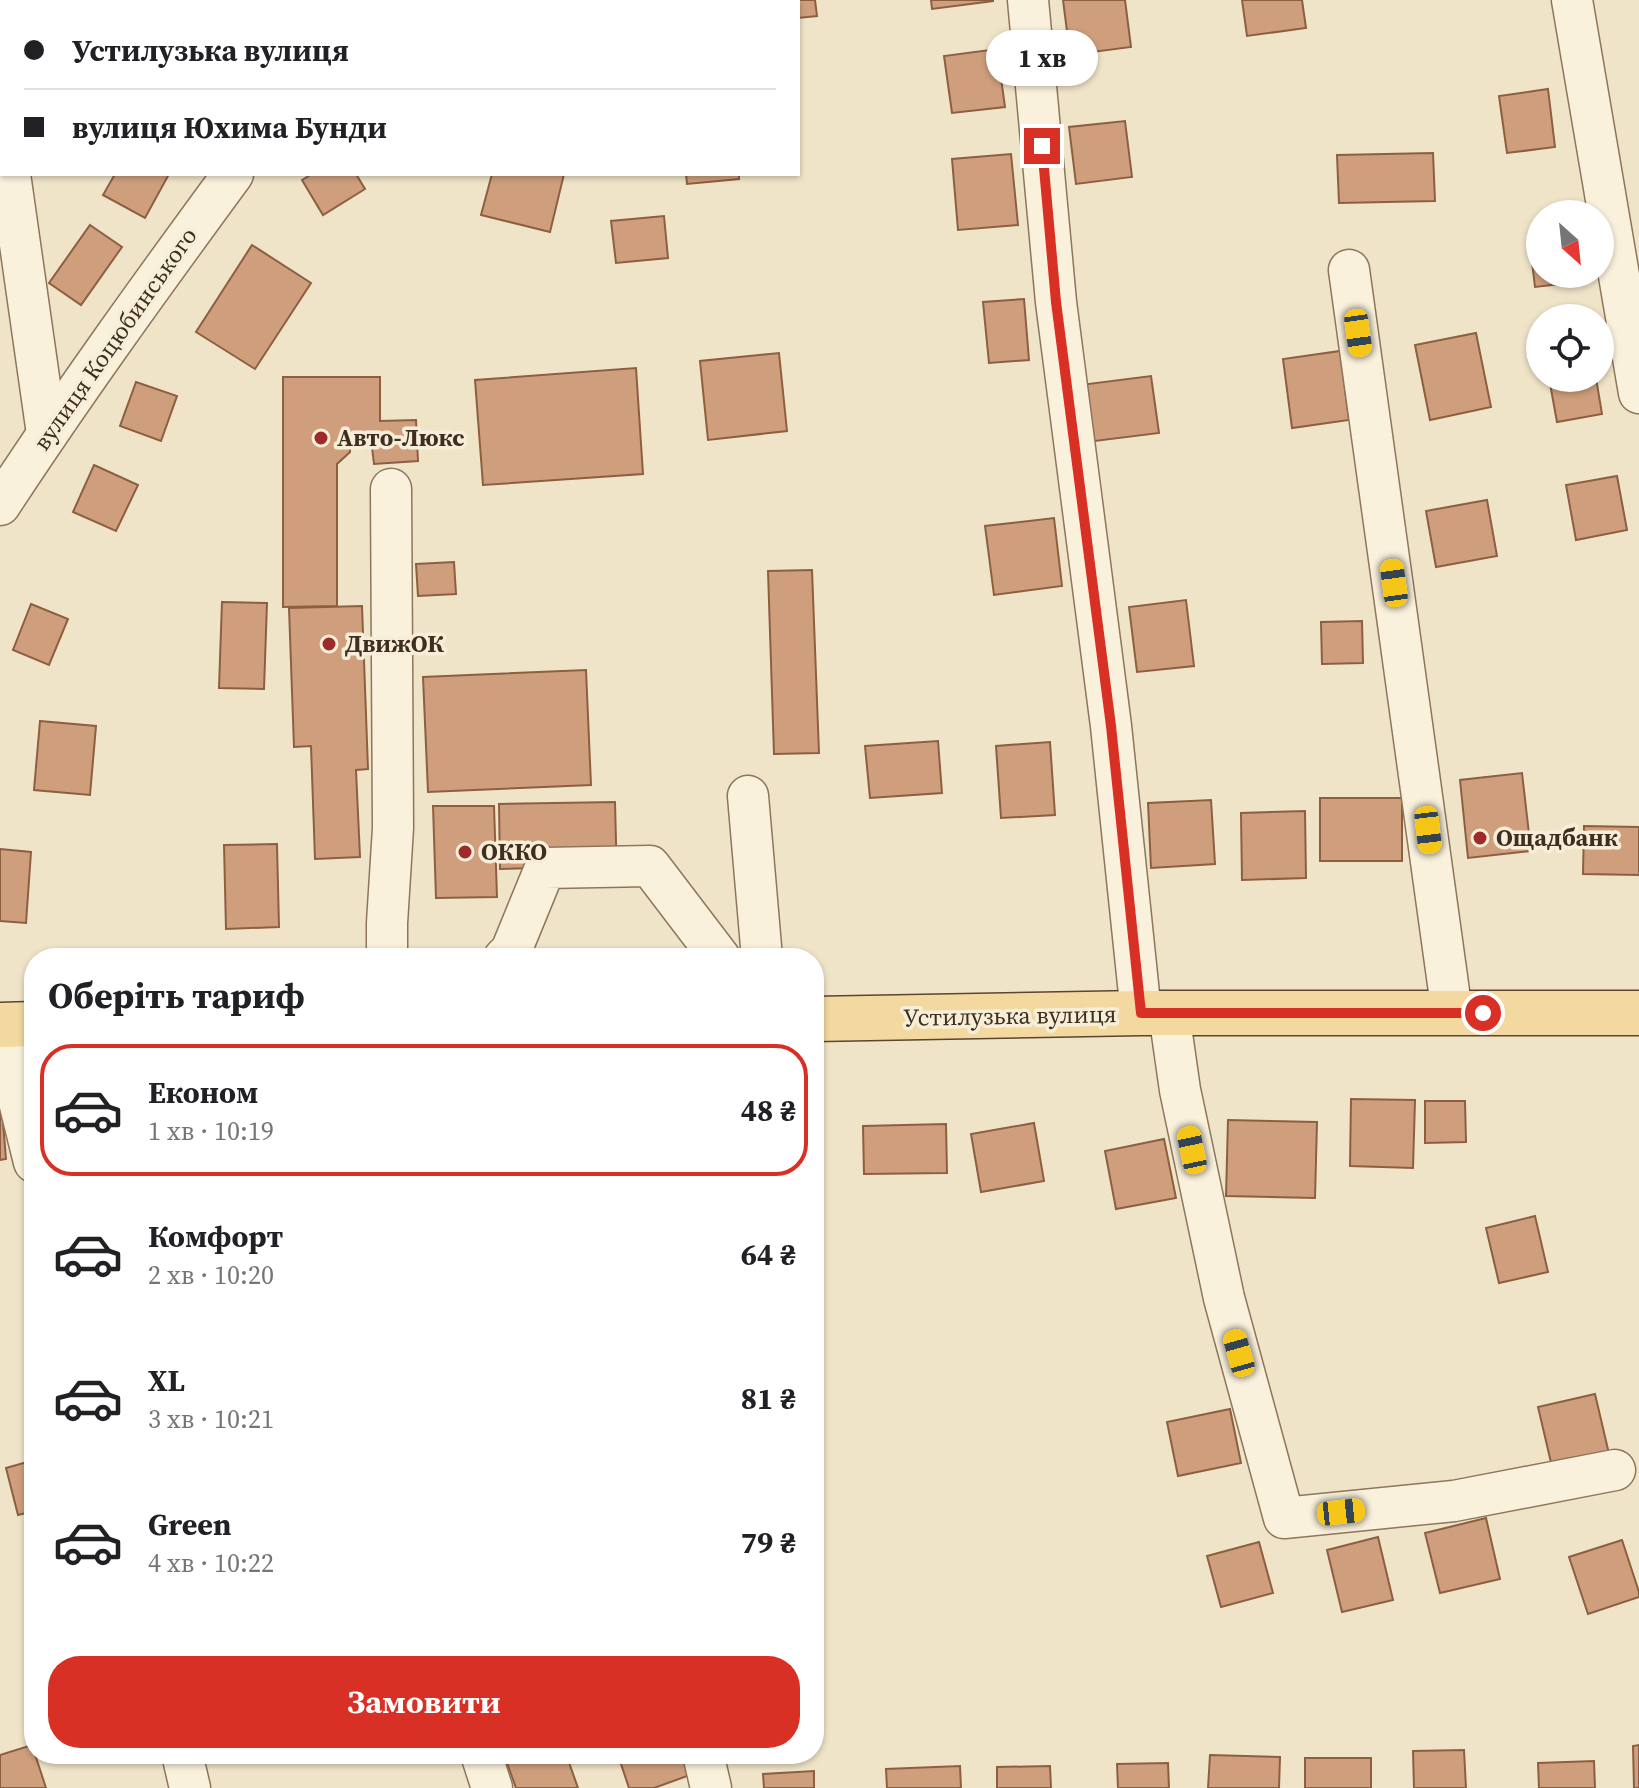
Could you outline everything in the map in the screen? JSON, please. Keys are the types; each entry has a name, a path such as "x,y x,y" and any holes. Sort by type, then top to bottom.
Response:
{"main road":[{"name":"Устилузька вулиця","path":"824,1019 1155,1013 1639,1013"},
{"path":"0,1025 24,1024"}],"street":[{"path":"1028,0 1056,302 1111,726 1155,1013 1180,1090 1224,1298 1284,1518 1454,1501 1615,1470"},
{"path":"1572,0 1639,393"},
{"path":"10,176 47,434"},
{"name":"вулиця Коцюбинського","path":"0,505 224,186 245,176"},
{"path":"1349,270 1452,1013"},
{"path":"387,948 393,828 391,489"},
{"path":"748,796 761,948"},
{"path":"512,948 545,868 650,866 712,948"},
{"path":"0,1025 24,1122"},
{"path":"184,1764 190,1788"},
{"path":"484,1764 492,1788"},
{"path":"705,1764 711,1788"}],"building":[{"path":"800,0 815,0 817,16 800,18"},
{"path":"931,0 993,0 993,1 932,9"},
{"path":"1063,0 1125,0 1131,47 1070,55"},
{"path":"1242,0 1302,0 1306,28 1247,36"},
{"path":"997,49 1005,107 952,113 944,56"},
{"path":"1548,89 1555,147 1507,153 1499,96"},
{"path":"1125,121 1132,177 1076,184 1069,127"},
{"path":"1433,153 1435,201 1339,203 1337,155"},
{"path":"1011,154 1018,225 958,230 952,159"},
{"path":"114,176 168,176 145,218 103,195"},
{"path":"309,176 357,176 365,189 323,215 302,180"},
{"path":"491,176 564,176 550,232 481,215"},
{"path":"686,176 739,176 739,179 687,184"},
{"path":"664,216 668,258 616,263 611,221"},
{"path":"90,225 122,247 81,305 49,283"},
{"path":"252,245 311,283 255,369 196,332"},
{"path":"1024,299 1029,360 989,363 983,302"},
{"path":"1476,333 1491,407 1430,420 1415,345"},
{"path":"1340,351 1349,420 1292,428 1283,359"},
{"path":"779,353 787,431 708,440 700,361"},
{"path":"636,368 643,474 483,485 475,380"},
{"path":"1151,376 1159,433 1087,442 1080,385"},
{"path":"283,377 380,377 380,421 416,420 418,461 374,464 371,439 350,440 350,452 337,464 337,606 283,607"},
{"path":"136,382 177,396 161,441 120,426"},
{"path":"1552,392 1598,392 1602,414 1557,422"},
{"path":"94,465 138,485 116,531 73,512"},
{"path":"1617,476 1627,530 1576,540 1566,485"},
{"path":"1487,500 1497,556 1436,567 1426,511"},
{"path":"1054,518 1062,586 994,595 985,526"},
{"path":"454,562 456,594 418,596 416,564"},
{"path":"812,570 819,753 774,754 768,571"},
{"path":"1186,600 1194,666 1137,672 1129,607"},
{"path":"222,602 267,603 264,689 219,688"},
{"path":"31,604 68,619 49,665 13,650"},
{"path":"362,606 368,769 356,770 360,857 315,859 311,746 294,747 289,608"},
{"path":"1362,621 1363,663 1322,664 1321,622"},
{"path":"586,670 591,785 428,792 423,677"},
{"path":"40,721 96,726 90,795 34,790"},
{"path":"938,741 942,793 870,798 865,746"},
{"path":"1050,742 1055,815 1001,818 996,746"},
{"path":"1522,773 1531,851 1468,858 1460,780"},
{"path":"1320,798 1402,798 1402,861 1320,861"},
{"path":"1211,800 1215,864 1151,868 1148,803"},
{"path":"615,802 617,882 567,867 500,869 499,804"},
{"name":"ОККО","path":"433,806 494,806 497,897 436,898"},
{"path":"1305,811 1306,878 1242,880 1241,813"},
{"path":"1584,826 1639,827 1639,875 1583,874"},
{"path":"277,844 279,927 226,929 224,845"},
{"path":"0,849 31,852 26,923 0,921"},
{"path":"1351,1099 1415,1100 1413,1168 1350,1166"},
{"path":"1425,1101 1465,1101 1466,1142 1425,1143"},
{"path":"0,1110 6,1159 0,1160"},
{"path":"1228,1120 1317,1122 1315,1198 1226,1196"},
{"path":"1034,1123 1044,1181 981,1192 971,1134"},
{"path":"946,1124 947,1173 864,1174 863,1126"},
{"path":"1164,1139 1176,1198 1116,1209 1105,1151"},
{"path":"1535,1216 1548,1272 1499,1283 1486,1228"},
{"path":"1595,1394 1610,1458 1553,1471 1538,1407"},
{"path":"1230,1409 1241,1463 1178,1476 1167,1422"},
{"path":"24,1463 24,1514 18,1515 6,1468"},
{"path":"1486,1518 1500,1579 1440,1593 1425,1533"},
{"path":"1378,1537 1393,1600 1342,1612 1327,1550"},
{"path":"1622,1540 1639,1597 1588,1614 1569,1557"},
{"path":"1259,1542 1273,1593 1221,1607 1207,1556"},
{"path":"1639,1745 1639,1788 1634,1788 1633,1746"},
{"path":"24,1748 24,1764 38,1764 46,1788 0,1788 0,1755"},
{"path":"1464,1750 1466,1788 1414,1788 1413,1751"},
{"path":"1210,1755 1280,1757 1279,1788 1208,1788"},
{"path":"1305,1758 1371,1758 1371,1788 1305,1788"},
{"path":"1594,1761 1595,1788 1539,1788 1538,1763"},
{"path":"1168,1763 1169,1788 1118,1788 1117,1764"},
{"path":"507,1764 570,1764 578,1788 516,1788"},
{"path":"621,1764 686,1764 690,1775 654,1788 629,1788"},
{"path":"960,1766 961,1788 887,1788 886,1769"},
{"path":"1050,1766 1051,1788 997,1788 997,1767"},
{"path":"814,1771 814,1788 764,1788 763,1774"}],"place":[{"name":"Авто-Люкс","path":"321,438"},
{"name":"ДвижОК","path":"329,644"},
{"name":"Ощадбанк","path":"1480,838"},
{"name":"ОККО","path":"465,852"}],"route":[{"path":"1042,146 1056,302 1111,726 1141,1013 1483,1013"}]}
